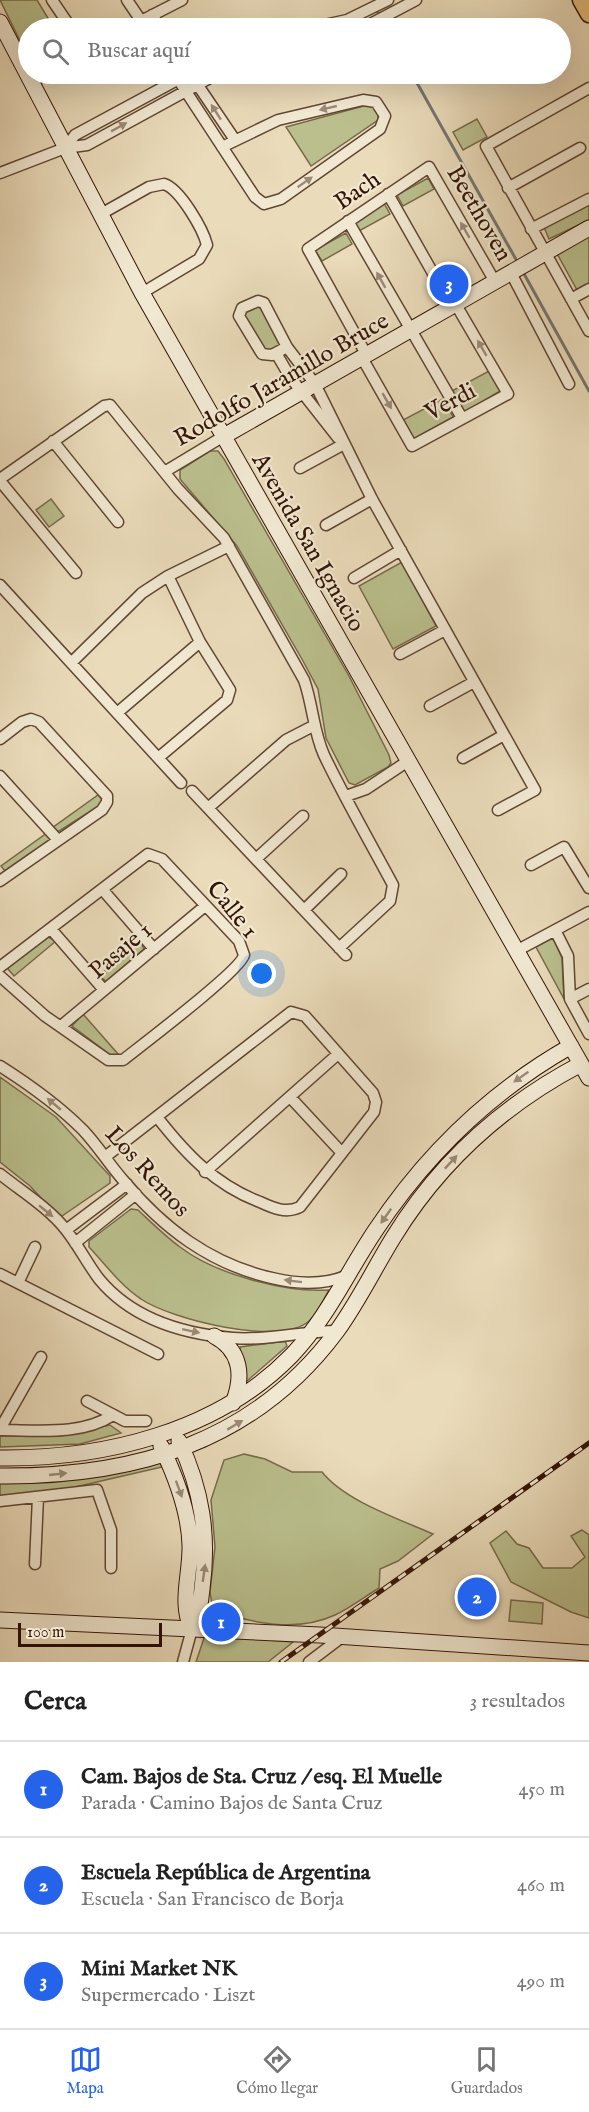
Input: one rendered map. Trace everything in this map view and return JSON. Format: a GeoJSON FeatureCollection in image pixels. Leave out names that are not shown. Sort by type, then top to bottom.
{"type":"FeatureCollection","features":[{"type":"Feature","properties":{"kind":"main road"},"geometry":{"type":"LineString","coordinates":[[581,0],[589,14]]}},
{"type":"Feature","properties":{"kind":"street"},"geometry":{"type":"LineString","coordinates":[[52,0],[64,18]]}},
{"type":"Feature","properties":{"kind":"street"},"geometry":{"type":"LineString","coordinates":[[127,0],[139,18]]}},
{"type":"Feature","properties":{"kind":"street"},"geometry":{"type":"LineString","coordinates":[[149,18],[182,0]]}},
{"type":"Feature","properties":{"kind":"street"},"geometry":{"type":"LineString","coordinates":[[351,18],[388,0]]}},
{"type":"Feature","properties":{"kind":"street"},"geometry":{"type":"LineString","coordinates":[[382,18],[416,0]]}},
{"type":"Feature","properties":{"kind":"street","name":"Avenida San Ignacio"},"geometry":{"type":"LineString","coordinates":[[0,22],[18,57]]}},
{"type":"Feature","properties":{"kind":"street","name":"Avenida San Ignacio"},"geometry":{"type":"LineString","coordinates":[[32,84],[142,292],[589,1078]]}},
{"type":"Feature","properties":{"kind":"street"},"geometry":{"type":"LineString","coordinates":[[65,148],[75,135],[167,84]]}},
{"type":"Feature","properties":{"kind":"street"},"geometry":{"type":"LineString","coordinates":[[184,84],[185,90],[222,147],[255,197],[264,204],[280,199],[380,129],[385,120],[382,108],[374,100],[363,100],[278,120],[222,147]]}},
{"type":"Feature","properties":{"kind":"street"},"geometry":{"type":"LineString","coordinates":[[0,173],[65,148],[87,145],[197,84],[235,140]]}},
{"type":"Feature","properties":{"kind":"street"},"geometry":{"type":"LineString","coordinates":[[589,88],[486,146],[589,331]]}},
{"type":"Feature","properties":{"kind":"street"},"geometry":{"type":"LineString","coordinates":[[148,95],[154,107]]}},
{"type":"Feature","properties":{"kind":"street"},"geometry":{"type":"LineString","coordinates":[[508,188],[580,148]]}},
{"type":"Feature","properties":{"kind":"street","name":"Bach"},"geometry":{"type":"LineString","coordinates":[[364,355],[308,249],[429,166]]}},
{"type":"Feature","properties":{"kind":"street","name":"Beethoven"},"geometry":{"type":"LineString","coordinates":[[429,166],[494,280]]}},
{"type":"Feature","properties":{"kind":"street"},"geometry":{"type":"LineString","coordinates":[[101,214],[149,187],[164,184],[176,191],[201,229],[207,245],[199,259],[142,292]]}},
{"type":"Feature","properties":{"kind":"street"},"geometry":{"type":"LineString","coordinates":[[388,194],[453,304]]}},
{"type":"Feature","properties":{"kind":"street"},"geometry":{"type":"LineString","coordinates":[[531,229],[589,199]]}},
{"type":"Feature","properties":{"kind":"street"},"geometry":{"type":"LineString","coordinates":[[348,221],[409,331],[462,418]]}},
{"type":"Feature","properties":{"kind":"street","name":"Rodolfo Jaramillo Bruce"},"geometry":{"type":"LineString","coordinates":[[304,910],[342,951],[390,901],[393,885],[324,755],[315,725],[312,701],[304,680],[229,546],[175,486],[166,471],[494,280],[589,228]]}},
{"type":"Feature","properties":{"kind":"street"},"geometry":{"type":"LineString","coordinates":[[510,271],[569,384]]}},
{"type":"Feature","properties":{"kind":"street"},"geometry":{"type":"LineString","coordinates":[[571,299],[589,289]]}},
{"type":"Feature","properties":{"kind":"street"},"geometry":{"type":"LineString","coordinates":[[287,347],[276,353],[262,354],[239,316],[242,308],[258,302],[264,303],[309,387],[326,426],[344,444],[372,499],[535,790],[498,810]]}},
{"type":"Feature","properties":{"kind":"street","name":"Verdi"},"geometry":{"type":"LineString","coordinates":[[364,355],[412,446],[508,394],[453,304]]}},
{"type":"Feature","properties":{"kind":"street"},"geometry":{"type":"LineString","coordinates":[[276,353],[309,387]]}},
{"type":"Feature","properties":{"kind":"street"},"geometry":{"type":"LineString","coordinates":[[76,573],[0,480],[104,406],[116,408],[166,471]]}},
{"type":"Feature","properties":{"kind":"street"},"geometry":{"type":"LineString","coordinates":[[53,441],[118,522]]}},
{"type":"Feature","properties":{"kind":"street"},"geometry":{"type":"LineString","coordinates":[[300,468],[344,444]]}},
{"type":"Feature","properties":{"kind":"street"},"geometry":{"type":"LineString","coordinates":[[326,525],[372,499]]}},
{"type":"Feature","properties":{"kind":"street"},"geometry":{"type":"LineString","coordinates":[[71,663],[142,593],[168,576],[229,546]]}},
{"type":"Feature","properties":{"kind":"street"},"geometry":{"type":"LineString","coordinates":[[354,578],[400,549]]}},
{"type":"Feature","properties":{"kind":"street"},"geometry":{"type":"LineString","coordinates":[[158,758],[226,700],[230,690],[200,642],[168,576]]}},
{"type":"Feature","properties":{"kind":"street"},"geometry":{"type":"LineString","coordinates":[[0,585],[181,783]]}},
{"type":"Feature","properties":{"kind":"street"},"geometry":{"type":"LineString","coordinates":[[400,654],[445,630]]}},
{"type":"Feature","properties":{"kind":"street"},"geometry":{"type":"LineString","coordinates":[[117,713],[200,642]]}},
{"type":"Feature","properties":{"kind":"street"},"geometry":{"type":"LineString","coordinates":[[429,706],[474,682]]}},
{"type":"Feature","properties":{"kind":"street"},"geometry":{"type":"LineString","coordinates":[[0,739],[22,722],[31,719],[39,722],[106,796],[107,802],[102,810],[2,877]]}},
{"type":"Feature","properties":{"kind":"street"},"geometry":{"type":"LineString","coordinates":[[208,808],[286,740],[315,725]]}},
{"type":"Feature","properties":{"kind":"street"},"geometry":{"type":"LineString","coordinates":[[464,758],[504,735]]}},
{"type":"Feature","properties":{"kind":"street"},"geometry":{"type":"LineString","coordinates":[[346,796],[366,789],[408,761]]}},
{"type":"Feature","properties":{"kind":"street"},"geometry":{"type":"LineString","coordinates":[[0,776],[58,840]]}},
{"type":"Feature","properties":{"kind":"street"},"geometry":{"type":"LineString","coordinates":[[192,791],[304,910],[341,874]]}},
{"type":"Feature","properties":{"kind":"street"},"geometry":{"type":"LineString","coordinates":[[256,859],[303,816]]}},
{"type":"Feature","properties":{"kind":"street"},"geometry":{"type":"LineString","coordinates":[[531,865],[564,847],[589,888]]}},
{"type":"Feature","properties":{"kind":"street","name":"Calle 1"},"geometry":{"type":"LineString","coordinates":[[0,967],[144,855],[153,854],[162,859],[243,947],[244,955],[242,962],[123,1060],[108,1060],[45,1016],[0,976]]}},
{"type":"Feature","properties":{"kind":"street"},"geometry":{"type":"LineString","coordinates":[[102,889],[153,949]]}},
{"type":"Feature","properties":{"kind":"street","name":"Pasaje 1"},"geometry":{"type":"LineString","coordinates":[[61,1026],[205,906]]}},
{"type":"Feature","properties":{"kind":"street"},"geometry":{"type":"LineString","coordinates":[[518,950],[589,912]]}},
{"type":"Feature","properties":{"kind":"street"},"geometry":{"type":"LineString","coordinates":[[51,929],[104,990]]}},
{"type":"Feature","properties":{"kind":"street"},"geometry":{"type":"LineString","coordinates":[[555,930],[568,956],[570,999],[589,1034]]}},
{"type":"Feature","properties":{"kind":"street"},"geometry":{"type":"LineString","coordinates":[[570,999],[589,989]]}},
{"type":"Feature","properties":{"kind":"street"},"geometry":{"type":"LineString","coordinates":[[105,1157],[291,1012],[305,1016],[373,1093],[376,1102],[374,1112],[300,1207],[292,1210],[281,1210],[252,1199],[205,1172],[157,1117]]}},
{"type":"Feature","properties":{"kind":"street"},"geometry":{"type":"LineString","coordinates":[[0,1458],[44,1457],[88,1451],[156,1436],[174,1431],[233,1403],[273,1373],[313,1331],[350,1275],[374,1233],[412,1180],[467,1120],[528,1072],[571,1046]]}},
{"type":"Feature","properties":{"kind":"street"},"geometry":{"type":"LineString","coordinates":[[205,1172],[339,1054]]}},
{"type":"Feature","properties":{"kind":"street"},"geometry":{"type":"LineString","coordinates":[[0,1476],[43,1475],[166,1455],[234,1426],[265,1404],[305,1369],[337,1331],[393,1237],[426,1191],[479,1134],[530,1094],[581,1064]]}},
{"type":"Feature","properties":{"kind":"street","name":"Los Remos"},"geometry":{"type":"LineString","coordinates":[[0,1066],[56,1105],[136,1194],[178,1236],[209,1255],[242,1270],[284,1281],[314,1283],[334,1281],[350,1275]]}},
{"type":"Feature","properties":{"kind":"street"},"geometry":{"type":"LineString","coordinates":[[290,1097],[342,1153]]}},
{"type":"Feature","properties":{"kind":"street"},"geometry":{"type":"LineString","coordinates":[[467,1120],[479,1134]]}},
{"type":"Feature","properties":{"kind":"street"},"geometry":{"type":"LineString","coordinates":[[0,1174],[66,1230],[100,1280],[126,1304],[167,1325],[214,1336],[269,1338],[313,1331],[337,1331]]}},
{"type":"Feature","properties":{"kind":"street"},"geometry":{"type":"LineString","coordinates":[[412,1180],[420,1183],[426,1191]]}},
{"type":"Feature","properties":{"kind":"street"},"geometry":{"type":"LineString","coordinates":[[66,1230],[127,1184]]}},
{"type":"Feature","properties":{"kind":"street"},"geometry":{"type":"LineString","coordinates":[[75,1243],[136,1194]]}},
{"type":"Feature","properties":{"kind":"street"},"geometry":{"type":"LineString","coordinates":[[18,1283],[35,1247]]}},
{"type":"Feature","properties":{"kind":"street"},"geometry":{"type":"LineString","coordinates":[[0,1274],[158,1354]]}},
{"type":"Feature","properties":{"kind":"street"},"geometry":{"type":"LineString","coordinates":[[214,1336],[231,1349],[238,1362],[239,1380],[233,1403]]}},
{"type":"Feature","properties":{"kind":"street"},"geometry":{"type":"LineString","coordinates":[[0,1429],[41,1357]]}},
{"type":"Feature","properties":{"kind":"street"},"geometry":{"type":"LineString","coordinates":[[87,1401],[125,1421],[146,1420]]}},
{"type":"Feature","properties":{"kind":"street"},"geometry":{"type":"LineString","coordinates":[[0,1429],[83,1427],[101,1423],[113,1414]]}},
{"type":"Feature","properties":{"kind":"street"},"geometry":{"type":"LineString","coordinates":[[174,1431],[200,1494],[206,1545],[198,1621],[192,1629],[183,1662]]}},
{"type":"Feature","properties":{"kind":"street"},"geometry":{"type":"LineString","coordinates":[[156,1436],[166,1455],[188,1520],[190,1548],[186,1617],[192,1629]]}},
{"type":"Feature","properties":{"kind":"street"},"geometry":{"type":"LineString","coordinates":[[88,1451],[90,1469]]}},
{"type":"Feature","properties":{"kind":"street"},"geometry":{"type":"LineString","coordinates":[[0,1501],[97,1490],[111,1530],[111,1568]]}},
{"type":"Feature","properties":{"kind":"street"},"geometry":{"type":"LineString","coordinates":[[35,1564],[38,1497]]}},
{"type":"Feature","properties":{"kind":"street"},"geometry":{"type":"LineString","coordinates":[[0,1620],[342,1637],[589,1653]]}},
{"type":"Feature","properties":{"kind":"street"},"geometry":{"type":"LineString","coordinates":[[309,1662],[342,1637]]}},
{"type":"Feature","properties":{"kind":"green space"},"geometry":{"type":"Polygon","coordinates":[[[0,0],[37,0],[48,18],[18,18],[18,37],[0,0]]]}},
{"type":"Feature","properties":{"kind":"green space"},"geometry":{"type":"Polygon","coordinates":[[[371,104],[378,110],[378,120],[311,166],[286,127],[371,104]]]}},
{"type":"Feature","properties":{"kind":"green space"},"geometry":{"type":"Polygon","coordinates":[[[477,119],[487,137],[463,150],[453,132],[477,119]]]}},
{"type":"Feature","properties":{"kind":"green space"},"geometry":{"type":"Polygon","coordinates":[[[428,178],[434,189],[403,206],[397,195],[428,178]]]}},
{"type":"Feature","properties":{"kind":"green space"},"geometry":{"type":"Polygon","coordinates":[[[384,203],[390,214],[359,231],[353,220],[384,203]]]}},
{"type":"Feature","properties":{"kind":"green space"},"geometry":{"type":"Polygon","coordinates":[[[589,205],[589,220],[549,239],[544,227],[589,205]]]}},
{"type":"Feature","properties":{"kind":"green space"},"geometry":{"type":"Polygon","coordinates":[[[589,232],[589,284],[577,290],[555,250],[589,232]]]}},
{"type":"Feature","properties":{"kind":"green space"},"geometry":{"type":"Polygon","coordinates":[[[346,233],[352,244],[322,261],[315,250],[346,233]]]}},
{"type":"Feature","properties":{"kind":"green space"},"geometry":{"type":"Polygon","coordinates":[[[258,301],[287,347],[268,355],[239,311],[258,301]]]}},
{"type":"Feature","properties":{"kind":"green space"},"geometry":{"type":"Polygon","coordinates":[[[489,371],[500,391],[462,414],[450,392],[489,371]]]}},
{"type":"Feature","properties":{"kind":"green space"},"geometry":{"type":"Polygon","coordinates":[[[443,399],[453,417],[413,439],[403,420],[443,399]]]}},
{"type":"Feature","properties":{"kind":"green space"},"geometry":{"type":"Polygon","coordinates":[[[210,451],[218,451],[224,459],[349,676],[389,755],[391,763],[388,767],[355,785],[349,783],[326,738],[318,689],[303,661],[237,546],[180,479],[180,470],[210,451]]]}},
{"type":"Feature","properties":{"kind":"green space"},"geometry":{"type":"Polygon","coordinates":[[[51,499],[64,516],[49,527],[36,510],[51,499]]]}},
{"type":"Feature","properties":{"kind":"green space"},"geometry":{"type":"Polygon","coordinates":[[[402,562],[436,626],[393,649],[359,586],[402,562]]]}},
{"type":"Feature","properties":{"kind":"green space"},"geometry":{"type":"Polygon","coordinates":[[[98,795],[103,800],[102,804],[56,833],[52,828],[98,795]]]}},
{"type":"Feature","properties":{"kind":"green space"},"geometry":{"type":"Polygon","coordinates":[[[47,833],[51,842],[5,871],[1,866],[47,833]]]}},
{"type":"Feature","properties":{"kind":"green space"},"geometry":{"type":"Polygon","coordinates":[[[48,937],[56,941],[14,976],[8,969],[9,966],[48,937]]]}},
{"type":"Feature","properties":{"kind":"green space"},"geometry":{"type":"Polygon","coordinates":[[[551,939],[554,940],[562,958],[564,999],[536,947],[551,939]]]}},
{"type":"Feature","properties":{"kind":"green space"},"geometry":{"type":"Polygon","coordinates":[[[140,941],[144,949],[106,981],[99,976],[140,941]]]}},
{"type":"Feature","properties":{"kind":"green space"},"geometry":{"type":"Polygon","coordinates":[[[83,1014],[118,1054],[112,1056],[72,1026],[83,1014]]]}},
{"type":"Feature","properties":{"kind":"green space"},"geometry":{"type":"Polygon","coordinates":[[[0,1077],[56,1117],[110,1176],[110,1183],[62,1216],[57,1215],[30,1186],[0,1162],[0,1077]]]}},
{"type":"Feature","properties":{"kind":"green space"},"geometry":{"type":"Polygon","coordinates":[[[131,1209],[138,1210],[180,1247],[212,1266],[272,1285],[329,1290],[309,1321],[295,1328],[275,1331],[251,1331],[199,1322],[155,1307],[127,1288],[89,1247],[89,1241],[131,1209]]]}},
{"type":"Feature","properties":{"kind":"green space"},"geometry":{"type":"Polygon","coordinates":[[[285,1341],[287,1346],[247,1381],[244,1378],[240,1347],[285,1341]]]}},
{"type":"Feature","properties":{"kind":"green space"},"geometry":{"type":"Polygon","coordinates":[[[110,1425],[121,1433],[80,1444],[0,1447],[0,1436],[60,1436],[110,1425]]]}},
{"type":"Feature","properties":{"kind":"green space"},"geometry":{"type":"Polygon","coordinates":[[[244,1454],[265,1459],[292,1472],[322,1472],[344,1492],[358,1500],[433,1534],[398,1561],[380,1569],[379,1588],[335,1615],[305,1624],[290,1625],[258,1622],[213,1610],[210,1592],[215,1547],[211,1500],[224,1460],[244,1454]]]}},
{"type":"Feature","properties":{"kind":"green space"},"geometry":{"type":"Polygon","coordinates":[[[159,1460],[162,1467],[62,1490],[0,1496],[0,1480],[159,1460]]]}},
{"type":"Feature","properties":{"kind":"green space"},"geometry":{"type":"Polygon","coordinates":[[[582,1530],[589,1535],[589,1618],[571,1612],[511,1582],[490,1543],[506,1531],[517,1544],[529,1548],[543,1568],[572,1568],[585,1557],[571,1536],[582,1530]]]}},
{"type":"Feature","properties":{"kind":"green space"},"geometry":{"type":"Polygon","coordinates":[[[511,1600],[543,1603],[542,1624],[509,1621],[511,1600]]]}},
{"type":"Feature","properties":{"kind":"green space"},"geometry":{"type":"Polygon","coordinates":[[[205,1635],[293,1642],[268,1662],[196,1662],[205,1635]]]}},
{"type":"Feature","properties":{"kind":"waterway"},"geometry":{"type":"LineString","coordinates":[[376,9],[381,18]]}},
{"type":"Feature","properties":{"kind":"waterway"},"geometry":{"type":"LineString","coordinates":[[418,84],[518,263]]}},
{"type":"Feature","properties":{"kind":"waterway"},"geometry":{"type":"LineString","coordinates":[[523,272],[589,391]]}},
{"type":"Feature","properties":{"kind":"railway"},"geometry":{"type":"LineString","coordinates":[[281,1662],[589,1443]]}},
{"type":"Feature","properties":{"kind":"place","name":"Mini Market NK"},"geometry":{"type":"Point","coordinates":[449,284]}},
{"type":"Feature","properties":{"kind":"place","name":"Escuela República de Argentina"},"geometry":{"type":"Point","coordinates":[477,1597]}},
{"type":"Feature","properties":{"kind":"place","name":"Cam. Bajos de Sta. Cruz / esq. El Muelle"},"geometry":{"type":"Point","coordinates":[221,1622]}}]}
